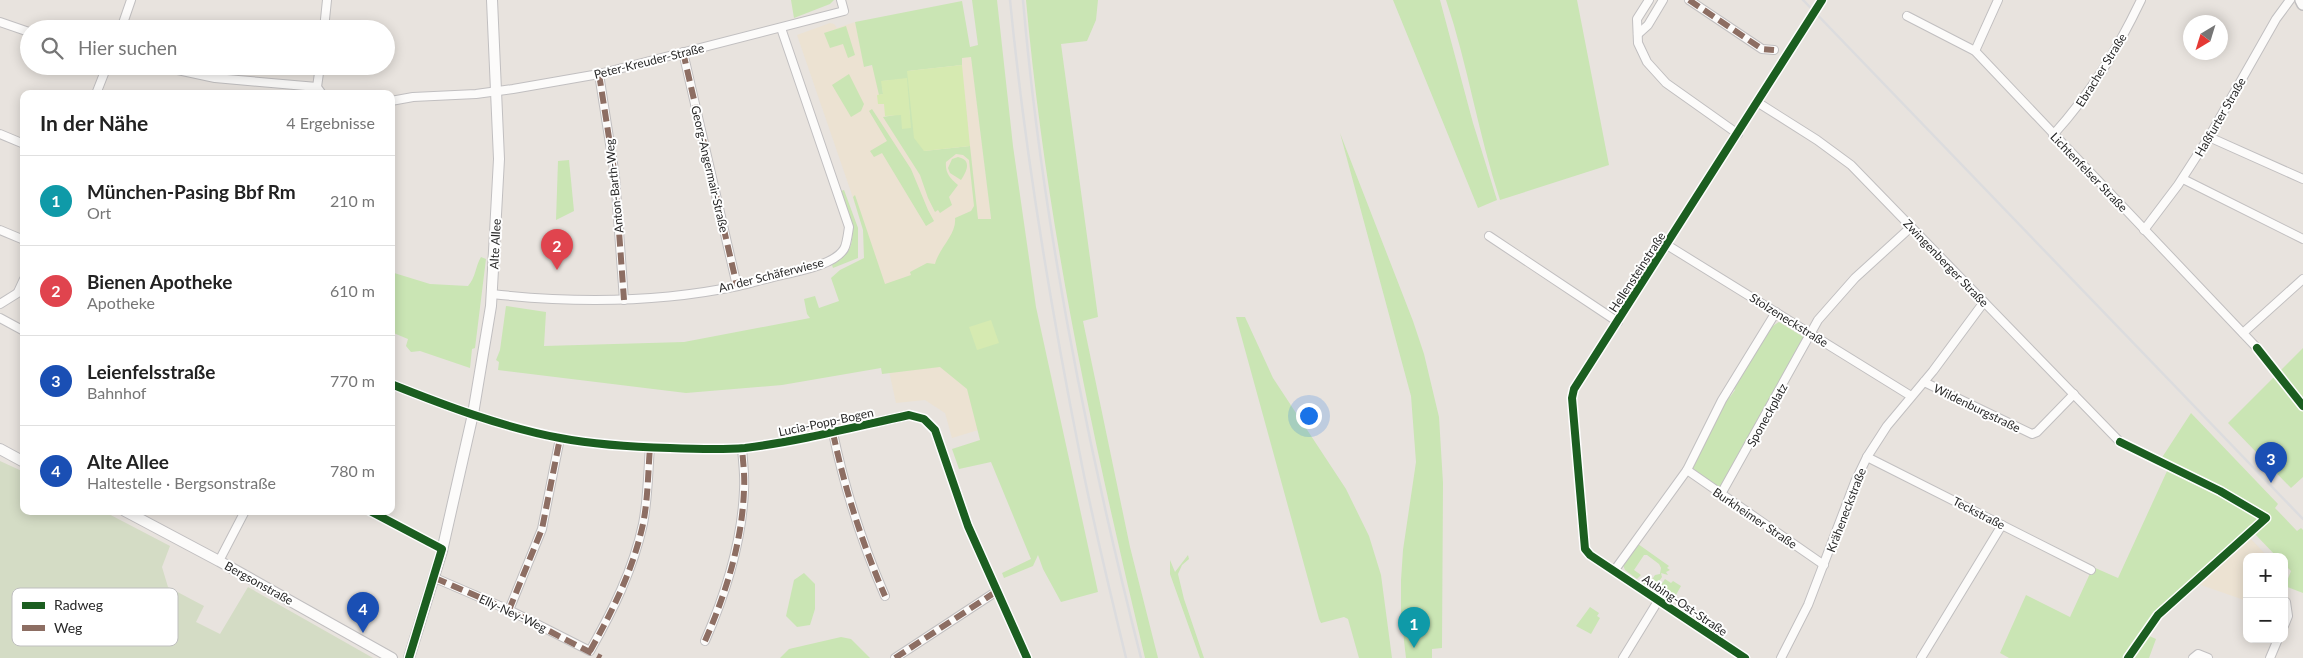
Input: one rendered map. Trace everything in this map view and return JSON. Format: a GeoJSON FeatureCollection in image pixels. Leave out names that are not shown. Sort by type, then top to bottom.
{"type":"FeatureCollection","features":[{"type":"Feature","properties":{"kind":"main road"},"geometry":{"type":"LineString","coordinates":[[2301,0],[2303,4]]}},
{"type":"Feature","properties":{"kind":"street"},"geometry":{"type":"LineString","coordinates":[[124,20],[131,0]]}},
{"type":"Feature","properties":{"kind":"street"},"geometry":{"type":"LineString","coordinates":[[325,20],[326,0]]}},
{"type":"Feature","properties":{"kind":"street","name":"Alte Allee"},"geometry":{"type":"LineString","coordinates":[[410,658],[442,549],[473,414],[492,294],[499,168],[498,91],[492,0]]}},
{"type":"Feature","properties":{"kind":"street","name":"Peter-Kreuder-Straße"},"geometry":{"type":"LineString","coordinates":[[395,100],[413,97],[498,91],[599,74],[844,11],[841,0]]}},
{"type":"Feature","properties":{"kind":"street"},"geometry":{"type":"LineString","coordinates":[[1648,0],[1636,19],[1641,52],[1655,72],[1681,94],[1738,134]]}},
{"type":"Feature","properties":{"kind":"street"},"geometry":{"type":"LineString","coordinates":[[1638,34],[1648,25],[1663,0]]}},
{"type":"Feature","properties":{"kind":"street"},"geometry":{"type":"LineString","coordinates":[[1689,0],[1762,49],[1774,50]]}},
{"type":"Feature","properties":{"kind":"street","name":"Hellensteinstraße"},"geometry":{"type":"LineString","coordinates":[[1614,571],[1590,555],[1585,549],[1572,398],[1574,390],[1822,0]]}},
{"type":"Feature","properties":{"kind":"street"},"geometry":{"type":"LineString","coordinates":[[1975,51],[1998,0]]}},
{"type":"Feature","properties":{"kind":"street","name":"Ebracher Straße"},"geometry":{"type":"LineString","coordinates":[[2053,135],[2093,87],[2124,35],[2141,0]]}},
{"type":"Feature","properties":{"kind":"street","name":"Haßfurter Straße"},"geometry":{"type":"LineString","coordinates":[[2144,230],[2183,179],[2209,138],[2276,19],[2290,0]]}},
{"type":"Feature","properties":{"kind":"street","name":"Lichtenfelser Straße"},"geometry":{"type":"LineString","coordinates":[[1907,16],[1975,51],[2257,348]]}},
{"type":"Feature","properties":{"kind":"street"},"geometry":{"type":"LineString","coordinates":[[0,22],[20,29]]}},
{"type":"Feature","properties":{"kind":"street","name":"An der Schäferwiese"},"geometry":{"type":"LineString","coordinates":[[492,294],[574,300],[624,300],[676,295],[738,286],[828,262],[844,249],[850,227],[781,28]]}},
{"type":"Feature","properties":{"kind":"street","name":"Georg-Angermair-Straße"},"geometry":{"type":"LineString","coordinates":[[683,52],[738,286]]}},
{"type":"Feature","properties":{"kind":"street","name":"Anton-Barth-Weg"},"geometry":{"type":"LineString","coordinates":[[599,74],[616,176],[624,300]]}},
{"type":"Feature","properties":{"kind":"street"},"geometry":{"type":"LineString","coordinates":[[98,90],[103,75]]}},
{"type":"Feature","properties":{"kind":"street"},"geometry":{"type":"LineString","coordinates":[[201,75],[312,90]]}},
{"type":"Feature","properties":{"kind":"street"},"geometry":{"type":"LineString","coordinates":[[320,75],[320,90]]}},
{"type":"Feature","properties":{"kind":"street","name":"Zwingenberger Straße"},"geometry":{"type":"LineString","coordinates":[[1757,102],[1817,140],[1851,165],[2120,442]]}},
{"type":"Feature","properties":{"kind":"street"},"geometry":{"type":"LineString","coordinates":[[0,134],[20,142]]}},
{"type":"Feature","properties":{"kind":"street"},"geometry":{"type":"LineString","coordinates":[[2209,138],[2303,179]]}},
{"type":"Feature","properties":{"kind":"street"},"geometry":{"type":"LineString","coordinates":[[2183,179],[2303,239]]}},
{"type":"Feature","properties":{"kind":"street","name":"Sponeckplatz"},"geometry":{"type":"LineString","coordinates":[[1721,494],[1818,320],[1855,278],[1911,227]]}},
{"type":"Feature","properties":{"kind":"street"},"geometry":{"type":"LineString","coordinates":[[0,230],[20,238]]}},
{"type":"Feature","properties":{"kind":"street"},"geometry":{"type":"LineString","coordinates":[[1489,236],[1618,322]]}},
{"type":"Feature","properties":{"kind":"street","name":"Stolzeneckstraße"},"geometry":{"type":"LineString","coordinates":[[1667,245],[1911,396]]}},
{"type":"Feature","properties":{"kind":"street"},"geometry":{"type":"LineString","coordinates":[[2243,333],[2303,278]]}},
{"type":"Feature","properties":{"kind":"street"},"geometry":{"type":"LineString","coordinates":[[0,304],[20,291]]}},
{"type":"Feature","properties":{"kind":"street","name":"Kräheneckstraße"},"geometry":{"type":"LineString","coordinates":[[1781,658],[1808,605],[1855,482],[1867,457],[1887,426],[1924,382],[1984,302]]}},
{"type":"Feature","properties":{"kind":"street"},"geometry":{"type":"LineString","coordinates":[[1614,571],[1686,470],[1722,400],[1776,312]]}},
{"type":"Feature","properties":{"kind":"street"},"geometry":{"type":"LineString","coordinates":[[0,318],[20,329]]}},
{"type":"Feature","properties":{"kind":"street","name":"Wildenburgstraße"},"geometry":{"type":"LineString","coordinates":[[1924,382],[2032,434],[2037,432],[2074,394]]}},
{"type":"Feature","properties":{"kind":"street","name":"Lucia-Popp-Bogen"},"geometry":{"type":"LineString","coordinates":[[395,385],[473,414],[560,438],[605,445],[742,448],[788,442],[908,416],[924,419],[935,430],[968,526],[1027,658]]}},
{"type":"Feature","properties":{"kind":"street"},"geometry":{"type":"LineString","coordinates":[[833,433],[844,485],[855,520],[866,554],[885,596]]}},
{"type":"Feature","properties":{"kind":"street"},"geometry":{"type":"LineString","coordinates":[[509,610],[542,529],[560,438]]}},
{"type":"Feature","properties":{"kind":"street","name":"Elly-Ney-Weg"},"geometry":{"type":"LineString","coordinates":[[434,578],[509,610],[590,651],[624,587],[638,545],[644,522],[650,447]]}},
{"type":"Feature","properties":{"kind":"street"},"geometry":{"type":"LineString","coordinates":[[705,641],[721,604],[742,524],[744,489],[742,448]]}},
{"type":"Feature","properties":{"kind":"street"},"geometry":{"type":"LineString","coordinates":[[0,449],[20,460]]}},
{"type":"Feature","properties":{"kind":"street","name":"Teckstraße"},"geometry":{"type":"LineString","coordinates":[[1867,457],[2090,570]]}},
{"type":"Feature","properties":{"kind":"street","name":"Burkheimer Straße"},"geometry":{"type":"LineString","coordinates":[[1686,470],[1824,565]]}},
{"type":"Feature","properties":{"kind":"street","name":"Bergsonstraße"},"geometry":{"type":"LineString","coordinates":[[133,515],[392,658]]}},
{"type":"Feature","properties":{"kind":"street"},"geometry":{"type":"LineString","coordinates":[[219,561],[243,515]]}},
{"type":"Feature","properties":{"kind":"street"},"geometry":{"type":"LineString","coordinates":[[378,515],[442,549]]}},
{"type":"Feature","properties":{"kind":"street"},"geometry":{"type":"LineString","coordinates":[[1921,658],[2002,525]]}},
{"type":"Feature","properties":{"kind":"street","name":"Aubing-Ost-Straße"},"geometry":{"type":"LineString","coordinates":[[1614,571],[1745,658]]}},
{"type":"Feature","properties":{"kind":"street"},"geometry":{"type":"LineString","coordinates":[[896,658],[997,591]]}},
{"type":"Feature","properties":{"kind":"street"},"geometry":{"type":"LineString","coordinates":[[1623,658],[1658,601]]}},
{"type":"Feature","properties":{"kind":"street"},"geometry":{"type":"LineString","coordinates":[[2270,658],[2276,643]]}},
{"type":"Feature","properties":{"kind":"street"},"geometry":{"type":"LineString","coordinates":[[2193,658],[2198,654],[2208,658]]}},
{"type":"Feature","properties":{"kind":"shaded area"},"geometry":{"type":"Polygon","coordinates":[[[855,22],[865,67],[970,47],[992,225],[970,256],[884,288],[797,35],[830,23],[834,24],[837,28],[855,22]]]}},
{"type":"Feature","properties":{"kind":"shaded area"},"geometry":{"type":"Polygon","coordinates":[[[943,362],[970,377],[985,428],[952,438],[945,413],[925,400],[896,403],[889,371],[943,362]]]}},
{"type":"Feature","properties":{"kind":"shaded area"},"geometry":{"type":"Polygon","coordinates":[[[2250,538],[2264,553],[2243,553],[2243,600],[2198,584],[2250,538]]]}},
{"type":"Feature","properties":{"kind":"green space"},"geometry":{"type":"Polygon","coordinates":[[[791,0],[834,0],[830,4],[794,18],[791,0]]]}},
{"type":"Feature","properties":{"kind":"green space"},"geometry":{"type":"Polygon","coordinates":[[[972,0],[997,0],[1013,146],[1036,307],[1098,592],[1061,602],[1043,569],[1038,555],[1033,566],[1004,578],[1002,573],[1031,559],[991,462],[959,469],[952,449],[980,440],[967,389],[940,367],[882,374],[881,368],[782,385],[686,393],[498,370],[499,362],[496,360],[500,350],[506,306],[546,312],[544,346],[684,342],[810,318],[807,314],[804,299],[815,296],[819,308],[839,301],[831,278],[840,270],[864,258],[863,230],[853,197],[855,195],[885,284],[911,275],[910,272],[927,263],[935,264],[951,235],[955,218],[971,211],[974,206],[969,160],[963,155],[956,154],[946,162],[946,169],[949,175],[958,185],[949,197],[952,205],[940,213],[938,210],[935,212],[920,175],[883,117],[901,114],[910,118],[906,79],[882,81],[883,94],[879,95],[872,65],[864,67],[855,22],[962,1],[970,47],[978,45],[972,0]],[[971,57],[962,58],[962,65],[908,71],[924,151],[970,146],[978,219],[991,219],[971,57]]]}},
{"type":"Feature","properties":{"kind":"green space"},"geometry":{"type":"Polygon","coordinates":[[[1026,0],[1098,0],[1096,20],[1087,41],[1061,44],[1098,317],[1083,321],[1130,547],[1158,658],[1145,658],[1090,413],[1059,249],[1046,166],[1026,0]]]}},
{"type":"Feature","properties":{"kind":"green space"},"geometry":{"type":"Polygon","coordinates":[[[1393,0],[1440,0],[1473,123],[1497,200],[1478,208],[1393,0]]]}},
{"type":"Feature","properties":{"kind":"green space"},"geometry":{"type":"Polygon","coordinates":[[[1446,0],[1577,0],[1609,165],[1500,200],[1485,150],[1461,49],[1446,0]]]}},
{"type":"Feature","properties":{"kind":"green space"},"geometry":{"type":"Polygon","coordinates":[[[846,26],[855,55],[848,58],[843,44],[830,48],[824,33],[846,26]]]}},
{"type":"Feature","properties":{"kind":"green space"},"geometry":{"type":"Polygon","coordinates":[[[962,65],[970,146],[924,151],[914,138],[907,71],[962,65]]]}},
{"type":"Feature","properties":{"kind":"green space"},"geometry":{"type":"Polygon","coordinates":[[[849,74],[864,104],[861,111],[851,117],[832,85],[849,74]]]}},
{"type":"Feature","properties":{"kind":"green space"},"geometry":{"type":"Polygon","coordinates":[[[907,78],[911,128],[902,129],[901,115],[885,116],[884,104],[878,104],[877,95],[883,94],[881,81],[907,78]]]}},
{"type":"Feature","properties":{"kind":"green space"},"geometry":{"type":"Polygon","coordinates":[[[872,109],[911,169],[934,221],[926,226],[882,153],[874,157],[870,151],[887,141],[869,111],[872,109]]]}},
{"type":"Feature","properties":{"kind":"green space"},"geometry":{"type":"Polygon","coordinates":[[[1340,133],[1413,321],[1424,354],[1439,417],[1443,483],[1442,648],[1432,649],[1432,658],[1406,658],[1401,614],[1401,580],[1403,550],[1416,462],[1411,396],[1340,133]]]}},
{"type":"Feature","properties":{"kind":"green space"},"geometry":{"type":"Polygon","coordinates":[[[958,157],[967,163],[961,180],[950,173],[948,168],[952,159],[958,157]]]}},
{"type":"Feature","properties":{"kind":"green space"},"geometry":{"type":"Polygon","coordinates":[[[569,160],[574,211],[556,220],[558,161],[569,160]]]}},
{"type":"Feature","properties":{"kind":"green space"},"geometry":{"type":"Polygon","coordinates":[[[844,190],[858,228],[858,258],[833,268],[832,265],[849,250],[852,241],[851,222],[841,191],[844,190]]]}},
{"type":"Feature","properties":{"kind":"green space"},"geometry":{"type":"Polygon","coordinates":[[[481,257],[486,259],[475,348],[472,349],[470,368],[420,351],[411,352],[406,346],[408,339],[395,334],[395,273],[430,284],[468,286],[473,279],[481,257]]]}},
{"type":"Feature","properties":{"kind":"green space"},"geometry":{"type":"Polygon","coordinates":[[[1236,317],[1245,317],[1273,378],[1346,489],[1369,536],[1381,575],[1392,658],[1359,658],[1348,619],[1344,617],[1321,623],[1319,619],[1236,317]]]}},
{"type":"Feature","properties":{"kind":"green space"},"geometry":{"type":"Polygon","coordinates":[[[991,320],[999,343],[977,350],[969,327],[991,320]]]}},
{"type":"Feature","properties":{"kind":"green space"},"geometry":{"type":"Polygon","coordinates":[[[1779,322],[1805,338],[1719,491],[1689,470],[1728,396],[1730,397],[1735,390],[1733,388],[1759,342],[1779,322]]]}},
{"type":"Feature","properties":{"kind":"green space"},"geometry":{"type":"Polygon","coordinates":[[[2303,348],[2303,477],[2291,488],[2228,423],[2303,348]]]}},
{"type":"Feature","properties":{"kind":"green space"},"geometry":{"type":"Polygon","coordinates":[[[2191,413],[2278,504],[2275,508],[2297,531],[2301,528],[2303,530],[2303,593],[2288,587],[2288,578],[2291,571],[2288,568],[2288,553],[2273,553],[2254,533],[2199,572],[2158,619],[2147,635],[2156,639],[2149,658],[2009,658],[2000,653],[2026,595],[2070,617],[2093,567],[2118,578],[2168,469],[2161,459],[2191,413]]]}},
{"type":"Feature","properties":{"kind":"green space"},"geometry":{"type":"Polygon","coordinates":[[[0,461],[20,470],[20,515],[111,515],[170,546],[162,567],[170,588],[12,588],[12,646],[178,646],[178,592],[204,606],[196,622],[220,634],[248,587],[373,658],[0,658],[0,461]]]}},
{"type":"Feature","properties":{"kind":"green space"},"geometry":{"type":"Polygon","coordinates":[[[1638,544],[1669,566],[1667,568],[1670,570],[1666,572],[1668,575],[1661,573],[1662,577],[1653,590],[1641,582],[1644,576],[1651,581],[1655,575],[1660,574],[1661,568],[1659,564],[1647,555],[1644,555],[1634,570],[1641,575],[1637,579],[1625,570],[1623,565],[1638,544]]]}},
{"type":"Feature","properties":{"kind":"green space"},"geometry":{"type":"Polygon","coordinates":[[[1188,555],[1189,559],[1182,565],[1178,574],[1184,599],[1204,658],[1200,658],[1170,574],[1170,560],[1175,572],[1188,555]]]}},
{"type":"Feature","properties":{"kind":"green space"},"geometry":{"type":"Polygon","coordinates":[[[804,573],[815,584],[815,609],[810,625],[797,627],[786,616],[794,580],[804,573]]]}},
{"type":"Feature","properties":{"kind":"green space"},"geometry":{"type":"Polygon","coordinates":[[[1665,579],[1681,586],[1672,602],[1657,591],[1665,579]]]}},
{"type":"Feature","properties":{"kind":"green space"},"geometry":{"type":"Polygon","coordinates":[[[1590,607],[1599,613],[1597,616],[1600,618],[1591,634],[1576,626],[1590,607]]]}},
{"type":"Feature","properties":{"kind":"green space"},"geometry":{"type":"Polygon","coordinates":[[[841,637],[851,639],[870,658],[780,658],[789,649],[841,637]]]}},
{"type":"Feature","properties":{"kind":"railway"},"geometry":{"type":"LineString","coordinates":[[1010,0],[1039,228],[1059,342],[1090,506],[1126,658]]}},
{"type":"Feature","properties":{"kind":"railway"},"geometry":{"type":"LineString","coordinates":[[1023,0],[1042,166],[1068,331],[1102,495],[1141,658]]}},
{"type":"Feature","properties":{"kind":"railway"},"geometry":{"type":"LineString","coordinates":[[1803,0],[2303,519]]}},
{"type":"Feature","properties":{"kind":"marked path"},"geometry":{"type":"LineString","coordinates":[[1689,0],[1762,49],[1774,50]]}},
{"type":"Feature","properties":{"kind":"marked path"},"geometry":{"type":"LineString","coordinates":[[683,52],[737,286]]}},
{"type":"Feature","properties":{"kind":"marked path"},"geometry":{"type":"LineString","coordinates":[[599,74],[615,176],[624,300]]}},
{"type":"Feature","properties":{"kind":"marked path"},"geometry":{"type":"LineString","coordinates":[[833,433],[855,516],[885,596]]}},
{"type":"Feature","properties":{"kind":"marked path"},"geometry":{"type":"LineString","coordinates":[[509,610],[542,529],[560,438]]}},
{"type":"Feature","properties":{"kind":"marked path"},"geometry":{"type":"LineString","coordinates":[[590,651],[607,620],[628,574],[639,541],[646,505],[650,447]]}},
{"type":"Feature","properties":{"kind":"marked path"},"geometry":{"type":"LineString","coordinates":[[705,641],[720,605],[732,567],[740,529],[744,485],[742,448]]}},
{"type":"Feature","properties":{"kind":"marked path"},"geometry":{"type":"LineString","coordinates":[[435,578],[509,610],[601,658]]}},
{"type":"Feature","properties":{"kind":"marked path"},"geometry":{"type":"LineString","coordinates":[[895,658],[997,591]]}},
{"type":"Feature","properties":{"kind":"cycle path"},"geometry":{"type":"LineString","coordinates":[[1745,658],[1590,555],[1585,549],[1572,398],[1574,389],[1822,0]]}},
{"type":"Feature","properties":{"kind":"cycle path"},"geometry":{"type":"LineString","coordinates":[[2257,348],[2303,406]]}},
{"type":"Feature","properties":{"kind":"cycle path"},"geometry":{"type":"LineString","coordinates":[[395,386],[453,408],[517,428],[574,440],[629,446],[708,449],[745,448],[807,438],[909,415],[924,419],[935,430],[968,526],[1027,658]]}},
{"type":"Feature","properties":{"kind":"cycle path"},"geometry":{"type":"LineString","coordinates":[[2120,442],[2220,491],[2266,518],[2158,615],[2128,658]]}},
{"type":"Feature","properties":{"kind":"cycle path"},"geometry":{"type":"LineString","coordinates":[[378,515],[442,549],[409,658]]}},
{"type":"Feature","properties":{"kind":"place","name":"Bienen Apotheke"},"geometry":{"type":"Point","coordinates":[557,270]}},
{"type":"Feature","properties":{"kind":"place","name":"Leienfelsstraße"},"geometry":{"type":"Point","coordinates":[2271,483]}},
{"type":"Feature","properties":{"kind":"place","name":"Alte Allee"},"geometry":{"type":"Point","coordinates":[363,633]}},
{"type":"Feature","properties":{"kind":"place","name":"München-Pasing Bbf Rm"},"geometry":{"type":"Point","coordinates":[1414,648]}}]}
